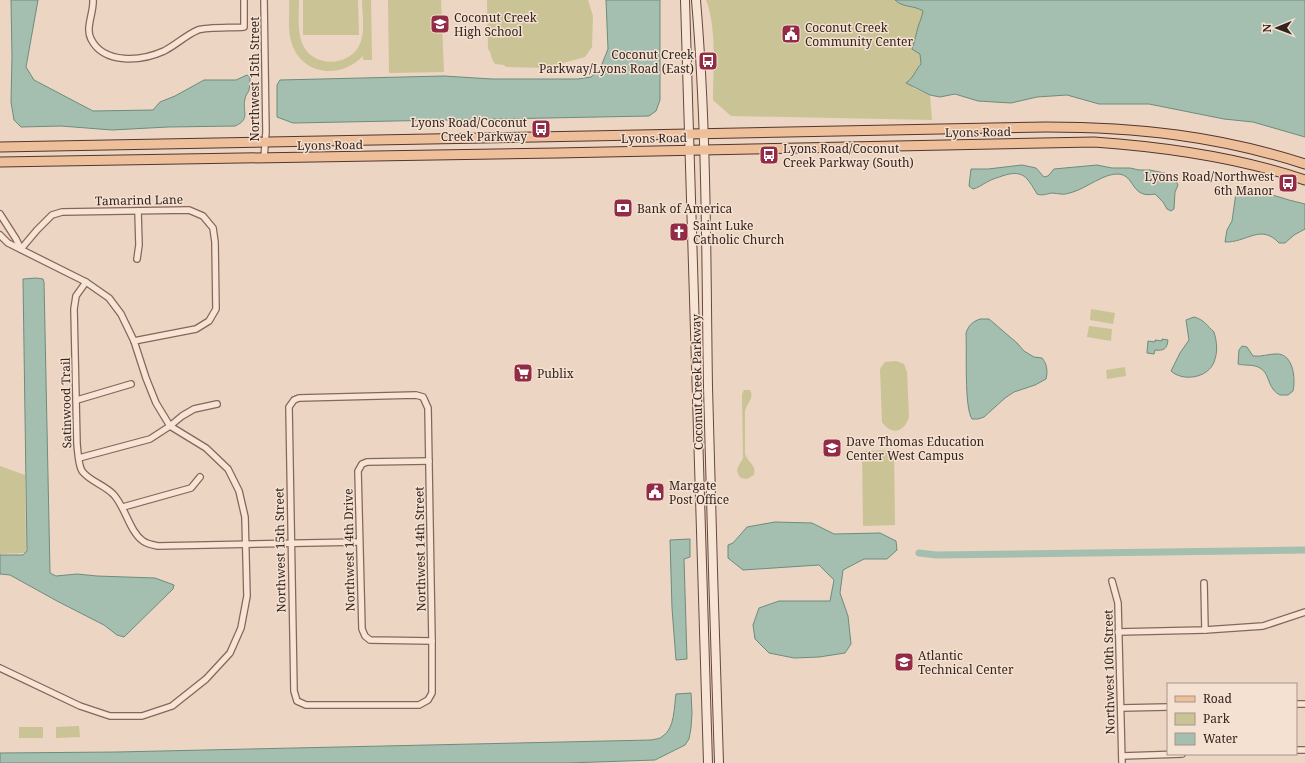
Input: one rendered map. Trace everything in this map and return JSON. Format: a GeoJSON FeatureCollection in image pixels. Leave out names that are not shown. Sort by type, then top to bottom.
{"type":"FeatureCollection","features":[{"type":"Feature","properties":{"kind":"main road","name":"Coconut Creek Parkway"},"geometry":{"type":"LineString","coordinates":[[685,0],[708,763]]}},
{"type":"Feature","properties":{"kind":"main road","name":"Coconut Creek Parkway"},"geometry":{"type":"LineString","coordinates":[[696,0],[704,149],[707,249],[708,394],[719,763]]}},
{"type":"Feature","properties":{"kind":"main road","name":"Lyons Road"},"geometry":{"type":"LineString","coordinates":[[0,147],[1046,126],[1145,130],[1201,138],[1249,148],[1305,164]]}},
{"type":"Feature","properties":{"kind":"main road","name":"Lyons Road"},"geometry":{"type":"LineString","coordinates":[[0,162],[1094,142],[1136,145],[1197,153],[1242,162],[1305,180]]}},
{"type":"Feature","properties":{"kind":"street"},"geometry":{"type":"LineString","coordinates":[[93,0],[89,21],[91,39],[100,50],[115,58],[128,59],[163,51],[199,30],[244,27],[244,0]]}},
{"type":"Feature","properties":{"kind":"street","name":"Northwest 15th Street"},"geometry":{"type":"LineString","coordinates":[[264,0],[266,132],[264,158]]}},
{"type":"Feature","properties":{"kind":"street","name":"Tamarind Lane"},"geometry":{"type":"LineString","coordinates":[[21,249],[52,215],[62,212],[189,210],[203,216],[213,228],[215,242],[216,309],[209,322],[196,329],[134,341]]}},
{"type":"Feature","properties":{"kind":"street"},"geometry":{"type":"LineString","coordinates":[[137,259],[139,245],[138,211]]}},
{"type":"Feature","properties":{"kind":"street"},"geometry":{"type":"LineString","coordinates":[[0,214],[21,249]]}},
{"type":"Feature","properties":{"kind":"street"},"geometry":{"type":"LineString","coordinates":[[0,234],[8,243],[43,262],[86,282],[109,298],[121,314],[134,341],[156,403],[170,426],[206,448],[228,469],[239,491],[245,517],[247,596],[241,628],[230,653],[206,679],[172,706],[142,716],[110,716],[80,706],[0,668]]}},
{"type":"Feature","properties":{"kind":"street","name":"Satinwood Trail"},"geometry":{"type":"LineString","coordinates":[[86,282],[76,296],[74,309],[77,444],[79,458],[82,471],[90,478],[104,485],[113,494],[123,507],[135,533],[144,542],[158,546],[359,542]]}},
{"type":"Feature","properties":{"kind":"street"},"geometry":{"type":"LineString","coordinates":[[76,400],[130,384]]}},
{"type":"Feature","properties":{"kind":"street","name":"Northwest 15th Street"},"geometry":{"type":"LineString","coordinates":[[423,397],[416,395],[393,395],[299,398],[294,400],[289,407],[291,543],[294,691],[297,701],[306,705],[419,705],[428,700]]}},
{"type":"Feature","properties":{"kind":"street","name":"Northwest 14th Street"},"geometry":{"type":"LineString","coordinates":[[423,397],[428,408],[432,641],[432,693],[428,700]]}},
{"type":"Feature","properties":{"kind":"street"},"geometry":{"type":"LineString","coordinates":[[79,458],[150,439],[194,409],[217,404]]}},
{"type":"Feature","properties":{"kind":"street","name":"Northwest 14th Drive"},"geometry":{"type":"LineString","coordinates":[[429,461],[367,462],[362,464],[358,471],[359,542],[362,629],[365,636],[370,640],[432,641]]}},
{"type":"Feature","properties":{"kind":"street"},"geometry":{"type":"LineString","coordinates":[[123,507],[191,488],[200,477]]}},
{"type":"Feature","properties":{"kind":"street","name":"Northwest 10th Street"},"geometry":{"type":"LineString","coordinates":[[1112,581],[1118,603],[1122,763]]}},
{"type":"Feature","properties":{"kind":"street"},"geometry":{"type":"LineString","coordinates":[[1204,583],[1205,630]]}},
{"type":"Feature","properties":{"kind":"street"},"geometry":{"type":"LineString","coordinates":[[1118,632],[1205,630],[1263,626],[1305,612]]}},
{"type":"Feature","properties":{"kind":"street"},"geometry":{"type":"LineString","coordinates":[[1121,708],[1167,707]]}},
{"type":"Feature","properties":{"kind":"street"},"geometry":{"type":"LineString","coordinates":[[1122,756],[1167,754]]}},
{"type":"Feature","properties":{"kind":"green space"},"geometry":{"type":"Polygon","coordinates":[[[289,0],[299,0],[299,33],[302,43],[307,51],[313,57],[329,62],[346,58],[359,46],[363,29],[362,0],[371,0],[372,60],[363,60],[363,56],[354,63],[334,71],[323,71],[313,68],[305,63],[297,55],[290,39],[289,0]]]}},
{"type":"Feature","properties":{"kind":"green space"},"geometry":{"type":"Polygon","coordinates":[[[303,0],[358,0],[359,35],[303,35],[303,0]]]}},
{"type":"Feature","properties":{"kind":"green space"},"geometry":{"type":"Polygon","coordinates":[[[388,0],[441,0],[444,72],[389,73],[388,0]]]}},
{"type":"Feature","properties":{"kind":"green space"},"geometry":{"type":"Polygon","coordinates":[[[487,0],[588,0],[593,16],[592,47],[585,57],[545,68],[506,67],[504,65],[495,64],[488,49],[487,0]]]}},
{"type":"Feature","properties":{"kind":"green space"},"geometry":{"type":"Polygon","coordinates":[[[706,0],[895,0],[898,3],[923,11],[912,49],[920,54],[921,64],[914,75],[913,88],[930,95],[932,120],[731,116],[713,100],[713,36],[712,23],[706,0]]]}},
{"type":"Feature","properties":{"kind":"green space"},"geometry":{"type":"Polygon","coordinates":[[[1091,309],[1115,313],[1113,324],[1090,320],[1091,309]]]}},
{"type":"Feature","properties":{"kind":"green space"},"geometry":{"type":"Polygon","coordinates":[[[1089,326],[1112,329],[1111,341],[1087,337],[1089,326]]]}},
{"type":"Feature","properties":{"kind":"green space"},"geometry":{"type":"Polygon","coordinates":[[[896,361],[904,364],[907,372],[909,417],[901,429],[893,431],[882,422],[880,370],[885,362],[896,361]]]}},
{"type":"Feature","properties":{"kind":"green space"},"geometry":{"type":"Polygon","coordinates":[[[1125,367],[1126,376],[1107,379],[1106,370],[1125,367]]]}},
{"type":"Feature","properties":{"kind":"green space"},"geometry":{"type":"Polygon","coordinates":[[[744,390],[750,390],[751,393],[751,398],[745,412],[745,454],[755,472],[754,475],[747,479],[741,478],[737,470],[743,458],[742,394],[744,390]]]}},
{"type":"Feature","properties":{"kind":"green space"},"geometry":{"type":"Polygon","coordinates":[[[894,450],[895,525],[863,526],[862,451],[894,450]]]}},
{"type":"Feature","properties":{"kind":"green space"},"geometry":{"type":"Polygon","coordinates":[[[0,466],[25,475],[26,553],[0,554],[0,466]]]}},
{"type":"Feature","properties":{"kind":"green space"},"geometry":{"type":"Polygon","coordinates":[[[79,726],[80,737],[56,738],[56,727],[79,726]]]}},
{"type":"Feature","properties":{"kind":"green space"},"geometry":{"type":"Polygon","coordinates":[[[19,727],[43,727],[43,738],[19,738],[19,727]]]}},
{"type":"Feature","properties":{"kind":"water"},"geometry":{"type":"Polygon","coordinates":[[[11,0],[38,0],[26,67],[34,80],[93,111],[153,110],[160,102],[175,96],[204,80],[236,80],[247,75],[250,77],[250,84],[245,98],[245,115],[243,121],[235,126],[112,130],[61,126],[21,127],[14,120],[11,102],[11,0]]]}},
{"type":"Feature","properties":{"kind":"water"},"geometry":{"type":"Polygon","coordinates":[[[606,0],[660,0],[660,100],[656,111],[649,116],[293,123],[277,117],[277,85],[280,80],[444,76],[492,79],[578,79],[591,77],[600,69],[608,49],[606,0]]]}},
{"type":"Feature","properties":{"kind":"water"},"geometry":{"type":"Polygon","coordinates":[[[895,0],[1305,0],[1305,137],[1253,122],[1224,119],[1149,104],[1099,104],[1067,95],[1037,97],[1011,103],[978,101],[955,94],[940,97],[930,95],[906,83],[921,64],[920,54],[912,49],[923,11],[898,3],[895,0]]]}},
{"type":"Feature","properties":{"kind":"water"},"geometry":{"type":"Polygon","coordinates":[[[1022,165],[1036,168],[1044,177],[1048,176],[1054,169],[1097,165],[1112,168],[1150,170],[1169,174],[1175,179],[1178,185],[1175,192],[1174,209],[1171,211],[1167,209],[1163,202],[1155,194],[1147,195],[1141,193],[1128,178],[1124,175],[1118,174],[1101,178],[1078,190],[1064,194],[1037,194],[1024,176],[1015,173],[993,179],[973,189],[969,186],[971,169],[988,169],[1022,165]]]}},
{"type":"Feature","properties":{"kind":"water"},"geometry":{"type":"Polygon","coordinates":[[[1243,186],[1305,204],[1305,229],[1294,235],[1285,243],[1279,243],[1272,237],[1260,234],[1233,242],[1225,242],[1227,230],[1232,221],[1236,193],[1243,186]]]}},
{"type":"Feature","properties":{"kind":"water"},"geometry":{"type":"Polygon","coordinates":[[[23,279],[43,279],[44,282],[50,573],[56,576],[77,574],[155,578],[174,585],[173,589],[124,637],[117,635],[104,625],[10,575],[0,574],[0,555],[23,555],[27,551],[23,279]]]}},
{"type":"Feature","properties":{"kind":"water"},"geometry":{"type":"Polygon","coordinates":[[[1194,317],[1203,321],[1214,332],[1217,351],[1214,362],[1206,372],[1195,377],[1188,377],[1171,371],[1180,353],[1189,340],[1186,320],[1194,317]]]}},
{"type":"Feature","properties":{"kind":"water"},"geometry":{"type":"Polygon","coordinates":[[[980,319],[989,319],[1024,351],[1034,357],[1042,358],[1047,368],[1047,373],[1046,379],[1035,385],[1014,392],[984,417],[972,419],[969,413],[967,391],[966,333],[971,324],[980,319]]]}},
{"type":"Feature","properties":{"kind":"water"},"geometry":{"type":"Polygon","coordinates":[[[1162,339],[1168,340],[1167,346],[1164,349],[1155,350],[1154,354],[1147,353],[1148,341],[1162,341],[1162,339]]]}},
{"type":"Feature","properties":{"kind":"water"},"geometry":{"type":"Polygon","coordinates":[[[1242,346],[1247,347],[1253,356],[1281,354],[1286,357],[1292,367],[1294,379],[1293,391],[1288,395],[1280,395],[1273,389],[1263,370],[1255,366],[1238,364],[1239,350],[1242,346]]]}},
{"type":"Feature","properties":{"kind":"water"},"geometry":{"type":"Polygon","coordinates":[[[775,522],[812,523],[834,534],[880,533],[896,541],[897,550],[887,559],[864,559],[843,570],[840,593],[848,616],[851,644],[845,653],[819,657],[794,658],[769,653],[755,639],[753,625],[759,608],[779,601],[830,601],[834,580],[819,565],[743,570],[728,558],[728,545],[733,543],[747,527],[775,522]]]}},
{"type":"Feature","properties":{"kind":"water"},"geometry":{"type":"Polygon","coordinates":[[[690,539],[690,557],[684,559],[687,659],[676,660],[672,608],[670,540],[690,539]]]}},
{"type":"Feature","properties":{"kind":"water"},"geometry":{"type":"Polygon","coordinates":[[[691,693],[692,713],[689,739],[685,745],[655,760],[567,763],[0,763],[0,753],[117,752],[651,740],[662,737],[670,728],[676,694],[691,693]]]}},
{"type":"Feature","properties":{"kind":"waterway"},"geometry":{"type":"LineString","coordinates":[[919,553],[936,555],[1305,550]]}},
{"type":"Feature","properties":{"kind":"place","name":"Coconut Creek High School"},"geometry":{"type":"Point","coordinates":[440,24]}},
{"type":"Feature","properties":{"kind":"place","name":"Coconut Creek Community Center"},"geometry":{"type":"Point","coordinates":[791,34]}},
{"type":"Feature","properties":{"kind":"place","name":"Coconut Creek Parkway/Lyons Road (East)"},"geometry":{"type":"Point","coordinates":[708,61]}},
{"type":"Feature","properties":{"kind":"place","name":"Lyons Road/Coconut Creek Parkway"},"geometry":{"type":"Point","coordinates":[541,129]}},
{"type":"Feature","properties":{"kind":"place","name":"Lyons Road/Coconut Creek Parkway (South)"},"geometry":{"type":"Point","coordinates":[769,155]}},
{"type":"Feature","properties":{"kind":"place","name":"Lyons Road/Northwest 6th Manor"},"geometry":{"type":"Point","coordinates":[1288,183]}},
{"type":"Feature","properties":{"kind":"place","name":"Bank of America"},"geometry":{"type":"Point","coordinates":[623,208]}},
{"type":"Feature","properties":{"kind":"place","name":"Saint Luke Catholic Church"},"geometry":{"type":"Point","coordinates":[679,232]}},
{"type":"Feature","properties":{"kind":"place","name":"Publix"},"geometry":{"type":"Point","coordinates":[523,373]}},
{"type":"Feature","properties":{"kind":"place","name":"Dave Thomas Education Center West Campus"},"geometry":{"type":"Point","coordinates":[832,448]}},
{"type":"Feature","properties":{"kind":"place","name":"Margate Post Office"},"geometry":{"type":"Point","coordinates":[655,492]}},
{"type":"Feature","properties":{"kind":"place","name":"Atlantic Technical Center"},"geometry":{"type":"Point","coordinates":[904,662]}}]}
